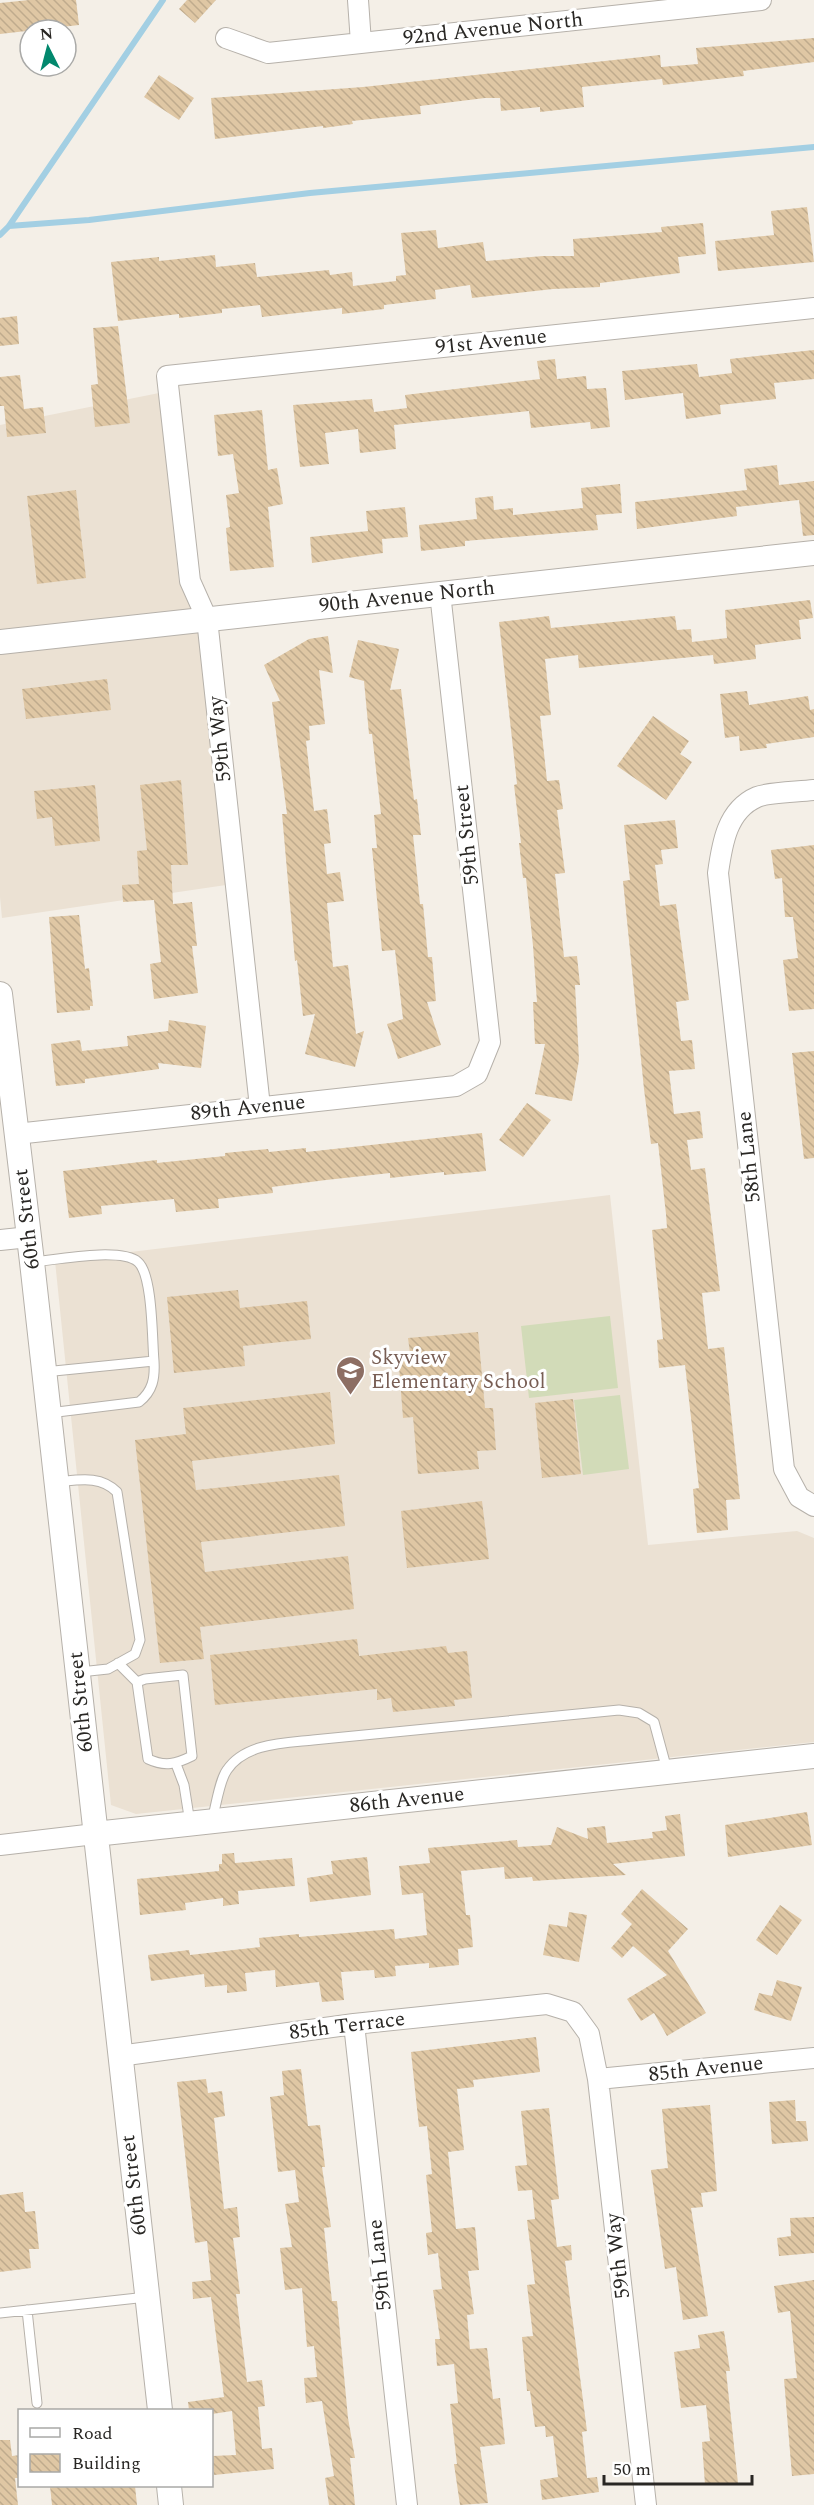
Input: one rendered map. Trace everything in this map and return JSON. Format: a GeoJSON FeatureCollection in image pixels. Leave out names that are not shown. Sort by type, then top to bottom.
{"type":"FeatureCollection","features":[{"type":"Feature","properties":{"kind":"street"},"geometry":{"type":"LineString","coordinates":[[358,0],[361,44]]}},
{"type":"Feature","properties":{"kind":"street","name":"92nd Avenue North"},"geometry":{"type":"LineString","coordinates":[[226,38],[267,53],[761,0]]}},
{"type":"Feature","properties":{"kind":"street","name":"91st Avenue"},"geometry":{"type":"LineString","coordinates":[[167,376],[814,308]]}},
{"type":"Feature","properties":{"kind":"street","name":"59th Way"},"geometry":{"type":"LineString","coordinates":[[167,376],[190,581],[207,619],[260,1107]]}},
{"type":"Feature","properties":{"kind":"street","name":"90th Avenue North"},"geometry":{"type":"LineString","coordinates":[[0,642],[814,553]]}},
{"type":"Feature","properties":{"kind":"street","name":"59th Street"},"geometry":{"type":"LineString","coordinates":[[440,593],[490,1042],[477,1074]]}},
{"type":"Feature","properties":{"kind":"street","name":"58th Lane"},"geometry":{"type":"LineString","coordinates":[[807,1502],[784,1469],[718,873],[722,844],[733,816],[758,796],[814,790]]}},
{"type":"Feature","properties":{"kind":"street","name":"60th Street"},"geometry":{"type":"LineString","coordinates":[[0,994],[160,2409]]}},
{"type":"Feature","properties":{"kind":"street","name":"89th Avenue"},"geometry":{"type":"LineString","coordinates":[[16,1134],[456,1086],[477,1074]]}},
{"type":"Feature","properties":{"kind":"street"},"geometry":{"type":"LineString","coordinates":[[0,1240],[29,1237]]}},
{"type":"Feature","properties":{"kind":"street","name":"86th Avenue"},"geometry":{"type":"LineString","coordinates":[[0,1845],[814,1756]]}},
{"type":"Feature","properties":{"kind":"street","name":"85th Terrace"},"geometry":{"type":"LineString","coordinates":[[119,2056],[354,2024],[547,2004],[573,2012]]}},
{"type":"Feature","properties":{"kind":"street","name":"59th Way"},"geometry":{"type":"LineString","coordinates":[[573,2012],[590,2034],[598,2079],[646,2505]]}},
{"type":"Feature","properties":{"kind":"street","name":"59th Lane"},"geometry":{"type":"LineString","coordinates":[[354,2024],[407,2505]]}},
{"type":"Feature","properties":{"kind":"street","name":"85th Avenue"},"geometry":{"type":"LineString","coordinates":[[598,2079],[814,2058]]}},
{"type":"Feature","properties":{"kind":"street"},"geometry":{"type":"LineString","coordinates":[[169,2487],[171,2505]]}},
{"type":"Feature","properties":{"kind":"lane"},"geometry":{"type":"LineString","coordinates":[[32,1262],[108,1255],[125,1257],[138,1262],[146,1276],[154,1361],[152,1388],[139,1402],[49,1413]]}},
{"type":"Feature","properties":{"kind":"lane"},"geometry":{"type":"LineString","coordinates":[[44,1372],[154,1361]]}},
{"type":"Feature","properties":{"kind":"lane"},"geometry":{"type":"LineString","coordinates":[[56,1482],[94,1479],[109,1484],[117,1492],[140,1640],[135,1654],[108,1669],[77,1672]]}},
{"type":"Feature","properties":{"kind":"lane"},"geometry":{"type":"LineString","coordinates":[[118,1663],[137,1682],[148,1759],[160,1764],[176,1764],[192,1756],[183,1675],[137,1682]]}},
{"type":"Feature","properties":{"kind":"lane"},"geometry":{"type":"LineString","coordinates":[[201,1822],[226,1771],[240,1758],[264,1746],[313,1740],[619,1710],[639,1713],[654,1722],[667,1772]]}},
{"type":"Feature","properties":{"kind":"lane"},"geometry":{"type":"LineString","coordinates":[[176,1764],[201,1822]]}},
{"type":"Feature","properties":{"kind":"lane"},"geometry":{"type":"LineString","coordinates":[[0,2313],[147,2298]]}},
{"type":"Feature","properties":{"kind":"lane"},"geometry":{"type":"LineString","coordinates":[[27,2310],[37,2403]]}},
{"type":"Feature","properties":{"kind":"shaded area"},"geometry":{"type":"Polygon","coordinates":[[[159,393],[179,582],[191,609],[0,630],[0,425],[159,393]]]}},
{"type":"Feature","properties":{"kind":"shaded area"},"geometry":{"type":"Polygon","coordinates":[[[198,631],[226,885],[2,918],[0,897],[0,653],[198,631]]]}},
{"type":"Feature","properties":{"kind":"shaded area","name":"Skyview Elementary School"},"geometry":{"type":"Polygon","coordinates":[[[610,1195],[648,1545],[797,1531],[814,1538],[814,1742],[136,1814],[111,1805],[55,1261],[610,1195]]]}},
{"type":"Feature","properties":{"kind":"green space"},"geometry":{"type":"Polygon","coordinates":[[[610,1316],[618,1388],[529,1398],[521,1326],[610,1316]]]}},
{"type":"Feature","properties":{"kind":"green space"},"geometry":{"type":"Polygon","coordinates":[[[620,1395],[629,1469],[583,1475],[574,1400],[620,1395]]]}},
{"type":"Feature","properties":{"kind":"building"},"geometry":{"type":"Polygon","coordinates":[[[29,0],[76,0],[79,25],[78,18],[18,18],[18,32],[0,34],[0,3],[29,0]]]}},
{"type":"Feature","properties":{"kind":"building"},"geometry":{"type":"Polygon","coordinates":[[[187,0],[216,0],[195,23],[179,9],[187,0]]]}},
{"type":"Feature","properties":{"kind":"building"},"geometry":{"type":"Polygon","coordinates":[[[814,38],[814,62],[743,71],[744,76],[663,85],[662,79],[582,87],[584,107],[540,112],[540,107],[501,111],[500,98],[485,98],[420,106],[421,114],[352,121],[353,124],[323,128],[323,126],[215,139],[211,98],[363,87],[660,55],[661,67],[698,64],[696,48],[814,38]]]}},
{"type":"Feature","properties":{"kind":"building"},"geometry":{"type":"Polygon","coordinates":[[[159,75],[194,98],[179,120],[144,97],[159,75]]]}},
{"type":"Feature","properties":{"kind":"building"},"geometry":{"type":"Polygon","coordinates":[[[807,207],[814,262],[718,271],[715,241],[774,235],[771,211],[807,207]]]}},
{"type":"Feature","properties":{"kind":"building"},"geometry":{"type":"Polygon","coordinates":[[[703,223],[706,254],[678,257],[680,273],[600,283],[600,287],[553,289],[472,298],[470,285],[435,290],[436,299],[384,305],[384,309],[342,314],[342,308],[262,317],[260,305],[222,309],[222,313],[179,318],[179,314],[118,321],[111,262],[159,257],[159,261],[215,255],[216,267],[255,263],[257,277],[329,270],[330,275],[352,272],[353,286],[396,281],[396,276],[406,275],[401,233],[436,230],[438,248],[483,242],[486,261],[574,256],[573,239],[662,232],[661,227],[703,223]]]}},
{"type":"Feature","properties":{"kind":"building"},"geometry":{"type":"Polygon","coordinates":[[[17,316],[19,344],[0,346],[0,318],[17,316]]]}},
{"type":"Feature","properties":{"kind":"building"},"geometry":{"type":"Polygon","coordinates":[[[118,326],[130,423],[95,427],[91,385],[98,384],[93,328],[118,326]]]}},
{"type":"Feature","properties":{"kind":"building"},"geometry":{"type":"Polygon","coordinates":[[[814,350],[814,379],[774,383],[776,399],[720,405],[721,414],[686,419],[683,393],[625,400],[622,371],[697,364],[699,377],[732,373],[730,359],[814,350]]]}},
{"type":"Feature","properties":{"kind":"building"},"geometry":{"type":"Polygon","coordinates":[[[555,359],[557,379],[586,376],[587,389],[606,388],[610,427],[591,429],[590,422],[531,428],[529,411],[394,425],[396,449],[360,453],[358,429],[325,433],[329,464],[300,467],[293,405],[372,399],[374,412],[407,408],[405,395],[540,379],[537,361],[555,359]]]}},
{"type":"Feature","properties":{"kind":"building"},"geometry":{"type":"Polygon","coordinates":[[[20,375],[24,409],[43,407],[46,433],[7,437],[4,406],[0,406],[0,377],[20,375]]]}},
{"type":"Feature","properties":{"kind":"building"},"geometry":{"type":"Polygon","coordinates":[[[262,410],[268,470],[277,468],[283,504],[268,507],[274,567],[230,571],[226,528],[230,527],[226,495],[239,493],[233,454],[218,456],[214,415],[262,410]]]}},
{"type":"Feature","properties":{"kind":"building"},"geometry":{"type":"Polygon","coordinates":[[[777,465],[779,485],[814,481],[814,535],[803,536],[799,500],[736,507],[737,516],[637,529],[635,502],[747,490],[744,469],[777,465]]]}},
{"type":"Feature","properties":{"kind":"building"},"geometry":{"type":"Polygon","coordinates":[[[620,484],[622,513],[596,515],[598,530],[465,541],[465,546],[421,551],[419,525],[477,519],[475,498],[493,496],[494,510],[513,508],[513,515],[583,508],[581,488],[620,484]]]}},
{"type":"Feature","properties":{"kind":"building"},"geometry":{"type":"Polygon","coordinates":[[[76,490],[86,578],[37,584],[27,496],[76,490]]]}},
{"type":"Feature","properties":{"kind":"building"},"geometry":{"type":"Polygon","coordinates":[[[405,507],[408,537],[382,539],[383,553],[312,563],[310,537],[368,531],[366,511],[405,507]]]}},
{"type":"Feature","properties":{"kind":"building"},"geometry":{"type":"Polygon","coordinates":[[[810,600],[813,618],[799,620],[801,639],[755,645],[756,659],[714,664],[713,655],[579,668],[578,655],[545,659],[551,715],[540,716],[547,781],[559,780],[563,809],[557,810],[565,873],[555,874],[564,957],[577,956],[580,985],[575,985],[579,1060],[572,1101],[535,1094],[545,1044],[535,1044],[533,1002],[537,1002],[533,946],[526,878],[523,878],[519,843],[521,843],[514,785],[517,784],[499,622],[549,616],[551,628],[675,616],[677,630],[691,629],[692,642],[727,638],[725,610],[810,600]]]}},
{"type":"Feature","properties":{"kind":"building"},"geometry":{"type":"Polygon","coordinates":[[[328,636],[333,673],[319,670],[325,724],[309,726],[310,740],[306,741],[314,811],[327,809],[331,843],[324,844],[327,874],[340,872],[344,901],[327,903],[333,967],[348,965],[356,1034],[364,1031],[355,1067],[305,1054],[315,1014],[303,1016],[297,960],[295,961],[282,814],[287,814],[272,702],[280,701],[264,665],[309,639],[328,636]]]}},
{"type":"Feature","properties":{"kind":"building"},"geometry":{"type":"Polygon","coordinates":[[[358,640],[399,649],[390,690],[401,689],[414,800],[417,799],[421,835],[413,835],[420,904],[423,904],[428,957],[432,957],[436,1001],[427,1002],[441,1045],[398,1059],[387,1024],[403,1019],[395,950],[382,951],[372,848],[377,848],[374,815],[381,814],[372,734],[369,734],[364,681],[349,677],[358,640]]]}},
{"type":"Feature","properties":{"kind":"building"},"geometry":{"type":"Polygon","coordinates":[[[107,679],[111,710],[26,719],[22,689],[107,679]]]}},
{"type":"Feature","properties":{"kind":"building"},"geometry":{"type":"Polygon","coordinates":[[[747,691],[749,705],[808,696],[810,710],[814,709],[814,737],[766,744],[767,748],[740,751],[739,736],[725,738],[720,694],[747,691]]]}},
{"type":"Feature","properties":{"kind":"building"},"geometry":{"type":"Polygon","coordinates":[[[653,716],[689,741],[680,754],[692,762],[666,800],[617,766],[653,716]]]}},
{"type":"Feature","properties":{"kind":"building"},"geometry":{"type":"Polygon","coordinates":[[[181,780],[188,865],[171,865],[173,904],[192,902],[197,946],[192,946],[198,993],[154,999],[150,964],[161,962],[154,900],[123,902],[122,885],[139,884],[137,851],[147,850],[140,785],[181,780]]]}},
{"type":"Feature","properties":{"kind":"building"},"geometry":{"type":"Polygon","coordinates":[[[95,785],[100,841],[55,846],[52,817],[37,819],[34,791],[95,785]]]}},
{"type":"Feature","properties":{"kind":"building"},"geometry":{"type":"Polygon","coordinates":[[[675,820],[678,848],[661,850],[663,864],[655,865],[660,906],[676,904],[689,1000],[676,1002],[681,1041],[692,1040],[695,1069],[669,1071],[674,1114],[700,1111],[703,1138],[687,1140],[691,1170],[705,1168],[720,1291],[702,1293],[708,1349],[724,1347],[740,1499],[726,1500],[728,1530],[697,1533],[693,1489],[699,1488],[685,1365],[659,1368],[657,1340],[663,1339],[652,1230],[667,1228],[666,1214],[658,1143],[651,1144],[623,881],[630,880],[624,825],[675,820]]]}},
{"type":"Feature","properties":{"kind":"building"},"geometry":{"type":"Polygon","coordinates":[[[814,845],[814,1009],[789,1011],[783,960],[798,958],[793,917],[785,917],[782,878],[775,879],[771,850],[814,845]]]}},
{"type":"Feature","properties":{"kind":"building"},"geometry":{"type":"Polygon","coordinates":[[[79,915],[85,969],[89,968],[93,1006],[90,1006],[90,1010],[57,1013],[49,917],[79,915]]]}},
{"type":"Feature","properties":{"kind":"building"},"geometry":{"type":"Polygon","coordinates":[[[169,1020],[206,1026],[201,1068],[158,1063],[159,1069],[85,1079],[85,1083],[56,1086],[51,1044],[80,1040],[82,1051],[128,1046],[127,1036],[168,1031],[169,1020]]]}},
{"type":"Feature","properties":{"kind":"building"},"geometry":{"type":"Polygon","coordinates":[[[814,1051],[814,1158],[804,1159],[792,1053],[814,1051]]]}},
{"type":"Feature","properties":{"kind":"building"},"geometry":{"type":"Polygon","coordinates":[[[527,1103],[551,1120],[523,1157],[499,1140],[527,1103]]]}},
{"type":"Feature","properties":{"kind":"building"},"geometry":{"type":"Polygon","coordinates":[[[482,1133],[486,1171],[444,1175],[444,1172],[390,1178],[390,1173],[326,1180],[272,1187],[273,1193],[218,1199],[219,1208],[176,1212],[174,1199],[101,1206],[102,1214],[69,1218],[63,1171],[157,1160],[157,1163],[225,1156],[225,1153],[268,1149],[269,1152],[306,1148],[306,1152],[482,1133]]]}},
{"type":"Feature","properties":{"kind":"building"},"geometry":{"type":"Polygon","coordinates":[[[238,1290],[240,1308],[307,1301],[311,1339],[243,1346],[245,1366],[174,1373],[167,1297],[238,1290]]]}},
{"type":"Feature","properties":{"kind":"building"},"geometry":{"type":"Polygon","coordinates":[[[478,1332],[485,1408],[493,1408],[496,1450],[477,1451],[479,1469],[418,1474],[413,1417],[403,1418],[398,1354],[410,1353],[408,1338],[478,1332]]]}},
{"type":"Feature","properties":{"kind":"building"},"geometry":{"type":"Polygon","coordinates":[[[330,1392],[335,1444],[192,1461],[196,1490],[339,1475],[345,1526],[201,1542],[205,1572],[348,1556],[354,1609],[200,1627],[204,1659],[160,1663],[135,1440],[186,1434],[183,1408],[330,1392]]]}},
{"type":"Feature","properties":{"kind":"building"},"geometry":{"type":"Polygon","coordinates":[[[573,1399],[581,1474],[542,1478],[535,1403],[573,1399]]]}},
{"type":"Feature","properties":{"kind":"building"},"geometry":{"type":"Polygon","coordinates":[[[482,1501],[489,1559],[407,1568],[401,1511],[482,1501]]]}},
{"type":"Feature","properties":{"kind":"building"},"geometry":{"type":"Polygon","coordinates":[[[357,1639],[359,1656],[446,1646],[448,1653],[467,1651],[472,1698],[454,1700],[455,1706],[393,1712],[391,1698],[377,1700],[377,1689],[215,1705],[210,1655],[357,1639]]]}},
{"type":"Feature","properties":{"kind":"building"},"geometry":{"type":"Polygon","coordinates":[[[807,1812],[812,1845],[728,1857],[725,1825],[807,1812]]]}},
{"type":"Feature","properties":{"kind":"building"},"geometry":{"type":"Polygon","coordinates":[[[680,1814],[685,1856],[613,1864],[626,1875],[533,1881],[532,1877],[505,1879],[504,1867],[461,1871],[466,1915],[470,1915],[473,1947],[458,1949],[459,1965],[429,1968],[429,1963],[395,1966],[396,1976],[375,1978],[374,1970],[341,1972],[344,2000],[322,2002],[319,1982],[276,1987],[275,1970],[245,1973],[247,1991],[227,1993],[227,1985],[205,1987],[204,1974],[151,1981],[148,1955],[189,1950],[190,1955],[260,1947],[259,1938],[299,1934],[299,1937],[394,1929],[395,1939],[427,1935],[423,1893],[402,1895],[399,1866],[430,1863],[428,1848],[517,1840],[518,1847],[551,1845],[557,1827],[588,1839],[587,1828],[605,1826],[607,1843],[653,1838],[652,1832],[667,1830],[665,1816],[680,1814]]]}},
{"type":"Feature","properties":{"kind":"building"},"geometry":{"type":"Polygon","coordinates":[[[234,1853],[235,1863],[292,1858],[295,1886],[238,1891],[239,1904],[223,1906],[223,1898],[185,1903],[186,1910],[140,1915],[137,1879],[219,1871],[222,1854],[234,1853]]]}},
{"type":"Feature","properties":{"kind":"building"},"geometry":{"type":"Polygon","coordinates":[[[367,1857],[371,1895],[310,1902],[307,1878],[333,1874],[331,1861],[367,1857]]]}},
{"type":"Feature","properties":{"kind":"building"},"geometry":{"type":"Polygon","coordinates":[[[642,1889],[688,1929],[668,1951],[706,2013],[667,2036],[654,2013],[641,2021],[627,1999],[667,1975],[633,1946],[622,1958],[611,1948],[632,1924],[621,1914],[642,1889]]]}},
{"type":"Feature","properties":{"kind":"building"},"geometry":{"type":"Polygon","coordinates":[[[780,1905],[802,1920],[777,1955],[756,1940],[780,1905]]]}},
{"type":"Feature","properties":{"kind":"building"},"geometry":{"type":"Polygon","coordinates":[[[569,1912],[587,1915],[579,1962],[543,1955],[549,1924],[567,1927],[569,1912]]]}},
{"type":"Feature","properties":{"kind":"building"},"geometry":{"type":"Polygon","coordinates":[[[777,1980],[802,1987],[791,2021],[754,2010],[759,1993],[772,1996],[777,1980]]]}},
{"type":"Feature","properties":{"kind":"building"},"geometry":{"type":"Polygon","coordinates":[[[536,2037],[540,2072],[473,2080],[474,2087],[457,2089],[464,2150],[448,2152],[456,2229],[475,2227],[479,2270],[468,2271],[474,2314],[467,2315],[470,2349],[487,2348],[493,2399],[500,2398],[505,2444],[480,2447],[488,2503],[460,2505],[454,2464],[457,2464],[450,2404],[458,2403],[454,2364],[437,2366],[435,2339],[440,2339],[433,2290],[442,2289],[438,2253],[428,2255],[426,2233],[432,2232],[426,2175],[432,2174],[427,2126],[419,2127],[411,2052],[536,2037]]]}},
{"type":"Feature","properties":{"kind":"building"},"geometry":{"type":"Polygon","coordinates":[[[301,2069],[308,2126],[320,2125],[325,2167],[322,2167],[331,2227],[324,2228],[332,2301],[337,2301],[348,2418],[355,2458],[350,2458],[355,2505],[329,2505],[325,2478],[334,2476],[322,2401],[306,2403],[304,2378],[317,2377],[314,2346],[307,2347],[302,2288],[285,2290],[280,2248],[292,2247],[285,2204],[299,2202],[295,2170],[278,2172],[270,2097],[284,2095],[282,2071],[301,2069]]]}},
{"type":"Feature","properties":{"kind":"building"},"geometry":{"type":"Polygon","coordinates":[[[206,2079],[208,2093],[222,2091],[225,2116],[214,2118],[224,2209],[237,2207],[240,2237],[233,2238],[240,2294],[236,2294],[247,2382],[262,2380],[265,2406],[258,2407],[262,2449],[272,2448],[274,2469],[214,2475],[213,2456],[236,2455],[232,2411],[213,2414],[213,2409],[189,2409],[188,2402],[224,2397],[211,2297],[193,2299],[192,2282],[211,2280],[207,2241],[195,2243],[177,2082],[206,2079]]]}},
{"type":"Feature","properties":{"kind":"building"},"geometry":{"type":"Polygon","coordinates":[[[795,2100],[796,2121],[806,2121],[808,2141],[772,2144],[769,2102],[795,2100]]]}},
{"type":"Feature","properties":{"kind":"building"},"geometry":{"type":"Polygon","coordinates":[[[710,2105],[717,2191],[701,2193],[703,2207],[691,2208],[708,2316],[683,2320],[676,2267],[665,2269],[651,2170],[668,2168],[662,2109],[710,2105]]]}},
{"type":"Feature","properties":{"kind":"building"},"geometry":{"type":"Polygon","coordinates":[[[549,2108],[559,2199],[551,2200],[557,2247],[571,2245],[572,2260],[565,2261],[587,2431],[582,2432],[587,2478],[597,2477],[599,2492],[542,2500],[540,2480],[558,2477],[553,2436],[546,2437],[545,2426],[535,2427],[530,2391],[527,2391],[522,2337],[533,2336],[527,2285],[535,2284],[527,2220],[535,2219],[532,2190],[518,2191],[515,2166],[527,2165],[521,2111],[549,2108]]]}},
{"type":"Feature","properties":{"kind":"building"},"geometry":{"type":"Polygon","coordinates":[[[23,2192],[25,2212],[35,2211],[39,2249],[29,2249],[31,2268],[0,2272],[0,2195],[23,2192]]]}},
{"type":"Feature","properties":{"kind":"building"},"geometry":{"type":"Polygon","coordinates":[[[814,2217],[814,2253],[779,2256],[777,2238],[791,2236],[790,2218],[814,2217]]]}},
{"type":"Feature","properties":{"kind":"building"},"geometry":{"type":"Polygon","coordinates":[[[814,2280],[814,2474],[792,2476],[784,2379],[797,2378],[790,2311],[778,2313],[774,2286],[814,2280]]]}},
{"type":"Feature","properties":{"kind":"building"},"geometry":{"type":"Polygon","coordinates":[[[724,2331],[730,2371],[726,2371],[738,2483],[705,2485],[702,2442],[710,2441],[706,2405],[681,2408],[674,2352],[700,2348],[698,2335],[724,2331]]]}},
{"type":"Feature","properties":{"kind":"building"},"geometry":{"type":"Polygon","coordinates":[[[0,2440],[10,2440],[12,2456],[18,2455],[18,2478],[15,2478],[18,2505],[0,2505],[0,2440]]]}},
{"type":"Feature","properties":{"kind":"building"},"geometry":{"type":"Polygon","coordinates":[[[50,2487],[135,2487],[137,2505],[52,2505],[50,2487]]]}},
{"type":"Feature","properties":{"kind":"waterway"},"geometry":{"type":"LineString","coordinates":[[0,235],[9,226],[163,0]]}},
{"type":"Feature","properties":{"kind":"waterway"},"geometry":{"type":"LineString","coordinates":[[9,226],[89,220],[310,193],[814,147]]}},
{"type":"Feature","properties":{"kind":"place","name":"Skyview Elementary School"},"geometry":{"type":"Point","coordinates":[350,1396]}}]}
